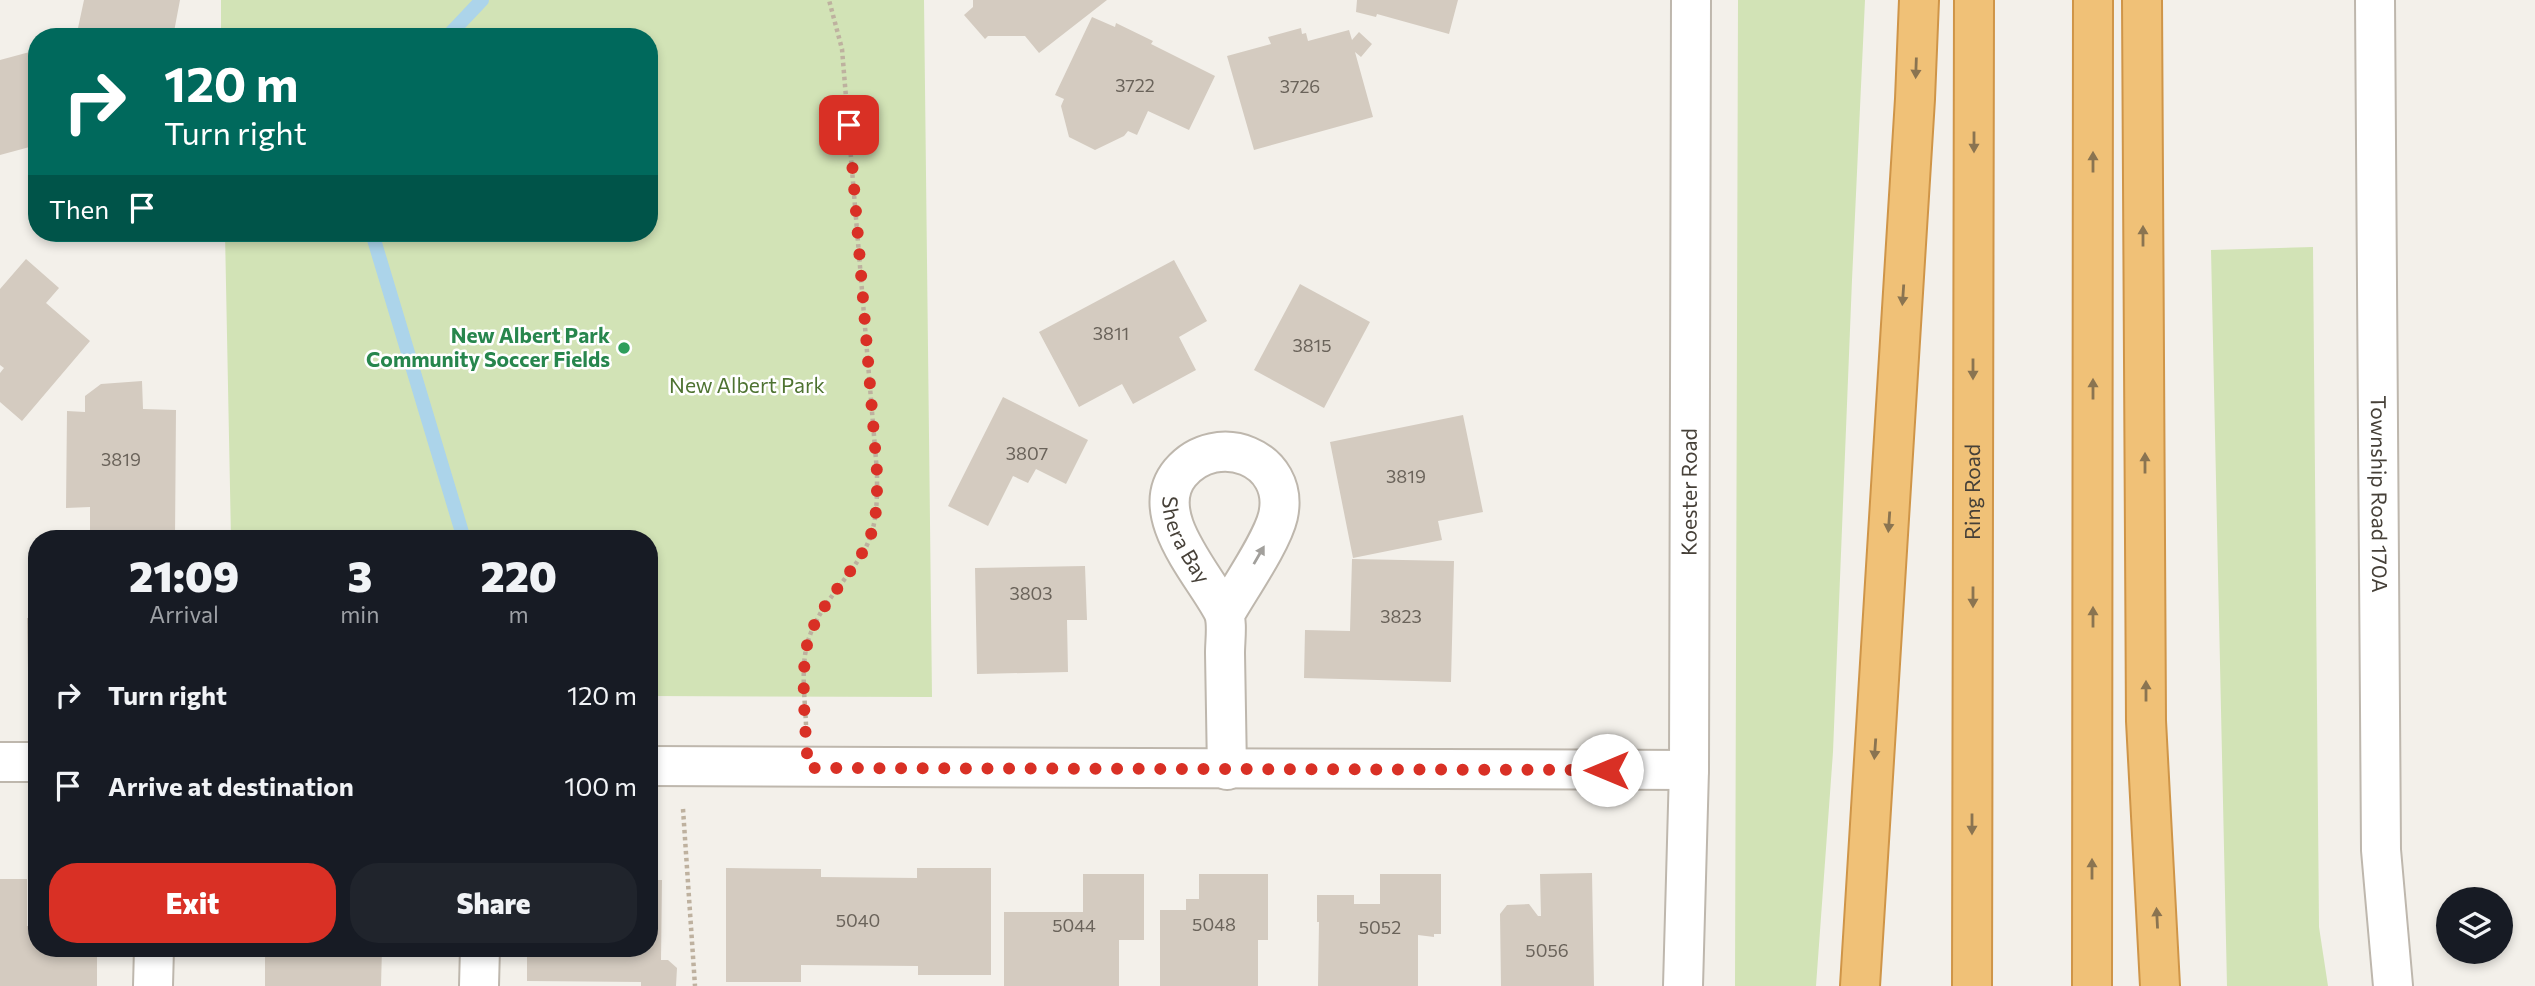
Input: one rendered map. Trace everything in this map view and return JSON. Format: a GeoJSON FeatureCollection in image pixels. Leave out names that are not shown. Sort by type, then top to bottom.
{"type":"FeatureCollection","features":[{"type":"Feature","properties":{"kind":"highway"},"geometry":{"type":"LineString","coordinates":[[1860,986],[1919,0]]}},
{"type":"Feature","properties":{"kind":"highway","name":"Ring Road"},"geometry":{"type":"LineString","coordinates":[[1972,986],[1974,0]]}},
{"type":"Feature","properties":{"kind":"highway"},"geometry":{"type":"LineString","coordinates":[[2092,986],[2093,0]]}},
{"type":"Feature","properties":{"kind":"highway"},"geometry":{"type":"LineString","coordinates":[[2142,0],[2146,721],[2160,986]]}},
{"type":"Feature","properties":{"kind":"street","name":"Koester Road"},"geometry":{"type":"LineString","coordinates":[[1683,986],[1689,770],[1691,0]]}},
{"type":"Feature","properties":{"kind":"street","name":"Township Road 170A"},"geometry":{"type":"LineString","coordinates":[[2375,0],[2381,850],[2393,986]]}},
{"type":"Feature","properties":{"kind":"street"},"geometry":{"type":"LineString","coordinates":[[1225,614],[1227,770]]}},
{"type":"Feature","properties":{"kind":"street"},"geometry":{"type":"LineString","coordinates":[[0,762],[28,762]]}},
{"type":"Feature","properties":{"kind":"street"},"geometry":{"type":"LineString","coordinates":[[665,766],[1689,770]]}},
{"type":"Feature","properties":{"kind":"street"},"geometry":{"type":"LineString","coordinates":[[153,957],[153,986]]}},
{"type":"Feature","properties":{"kind":"street"},"geometry":{"type":"LineString","coordinates":[[480,957],[480,986]]}},
{"type":"Feature","properties":{"kind":"path"},"geometry":{"type":"LineString","coordinates":[[808,768],[804,662],[808,640],[824,605],[867,545],[876,512],[877,472],[842,49],[829,0]]}},
{"type":"Feature","properties":{"kind":"path"},"geometry":{"type":"LineString","coordinates":[[665,766],[695,986]]}},
{"type":"Feature","properties":{"kind":"green space","name":"New Albert Park"},"geometry":{"type":"Polygon","coordinates":[[[221,0],[924,0],[932,697],[658,696],[658,530],[231,530],[225,242],[658,242],[658,28],[221,28],[221,0]]]}},
{"type":"Feature","properties":{"kind":"green space"},"geometry":{"type":"Polygon","coordinates":[[[1738,0],[1865,0],[1833,752],[1816,986],[1735,986],[1738,0]]]}},
{"type":"Feature","properties":{"kind":"green space"},"geometry":{"type":"Polygon","coordinates":[[[2313,247],[2319,927],[2328,986],[2227,986],[2211,250],[2313,247]]]}},
{"type":"Feature","properties":{"kind":"building"},"geometry":{"type":"Polygon","coordinates":[[[84,0],[180,0],[175,28],[78,28],[84,0]]]}},
{"type":"Feature","properties":{"kind":"building"},"geometry":{"type":"Polygon","coordinates":[[[973,0],[1107,0],[1039,53],[1025,36],[988,36],[985,39],[964,15],[973,7],[973,0]]]}},
{"type":"Feature","properties":{"kind":"building"},"geometry":{"type":"Polygon","coordinates":[[[1357,0],[1458,0],[1449,34],[1377,14],[1376,17],[1356,12],[1357,0]]]}},
{"type":"Feature","properties":{"kind":"building"},"geometry":{"type":"Polygon","coordinates":[[[1092,17],[1115,27],[1116,23],[1215,76],[1189,130],[1148,111],[1137,135],[1128,131],[1124,136],[1095,150],[1069,137],[1061,106],[1064,99],[1055,95],[1092,17]]]}},
{"type":"Feature","properties":{"kind":"building"},"geometry":{"type":"Polygon","coordinates":[[[1301,28],[1308,41],[1349,30],[1352,40],[1359,32],[1372,44],[1361,57],[1355,52],[1373,117],[1254,150],[1227,56],[1271,44],[1268,37],[1301,28]]]}},
{"type":"Feature","properties":{"kind":"building"},"geometry":{"type":"Polygon","coordinates":[[[28,52],[28,147],[0,155],[0,60],[28,52]]]}},
{"type":"Feature","properties":{"kind":"building"},"geometry":{"type":"Polygon","coordinates":[[[26,259],[59,288],[46,303],[90,341],[22,421],[0,402],[0,373],[4,368],[0,365],[0,289],[26,259]]]}},
{"type":"Feature","properties":{"kind":"building"},"geometry":{"type":"Polygon","coordinates":[[[1174,260],[1207,321],[1179,337],[1196,370],[1133,404],[1122,384],[1079,407],[1039,332],[1174,260]]]}},
{"type":"Feature","properties":{"kind":"building"},"geometry":{"type":"Polygon","coordinates":[[[1300,284],[1370,322],[1324,408],[1254,370],[1300,284]]]}},
{"type":"Feature","properties":{"kind":"building"},"geometry":{"type":"Polygon","coordinates":[[[142,381],[143,409],[176,410],[175,530],[90,530],[90,507],[66,508],[67,411],[85,412],[85,396],[101,384],[142,381]]]}},
{"type":"Feature","properties":{"kind":"building"},"geometry":{"type":"Polygon","coordinates":[[[1003,397],[1088,440],[1066,484],[1036,469],[1028,483],[1013,476],[988,526],[948,506],[1003,397]]]}},
{"type":"Feature","properties":{"kind":"building"},"geometry":{"type":"Polygon","coordinates":[[[1463,415],[1483,512],[1438,521],[1442,540],[1353,558],[1330,442],[1463,415]]]}},
{"type":"Feature","properties":{"kind":"building"},"geometry":{"type":"Polygon","coordinates":[[[1352,559],[1454,561],[1451,682],[1304,678],[1305,630],[1350,631],[1352,559]]]}},
{"type":"Feature","properties":{"kind":"building"},"geometry":{"type":"Polygon","coordinates":[[[1085,566],[1087,620],[1067,620],[1068,672],[977,674],[975,568],[1085,566]]]}},
{"type":"Feature","properties":{"kind":"building"},"geometry":{"type":"Polygon","coordinates":[[[726,868],[821,869],[821,877],[917,878],[917,868],[991,868],[991,975],[918,975],[918,966],[801,965],[801,982],[726,982],[726,868]]]}},
{"type":"Feature","properties":{"kind":"building"},"geometry":{"type":"Polygon","coordinates":[[[1592,873],[1594,986],[1501,986],[1500,914],[1507,905],[1529,904],[1538,916],[1541,916],[1540,874],[1592,873]]]}},
{"type":"Feature","properties":{"kind":"building"},"geometry":{"type":"Polygon","coordinates":[[[1083,874],[1144,874],[1144,940],[1119,940],[1119,986],[1004,986],[1004,912],[1083,912],[1083,874]]]}},
{"type":"Feature","properties":{"kind":"building"},"geometry":{"type":"Polygon","coordinates":[[[1199,874],[1268,874],[1268,940],[1258,940],[1258,986],[1160,986],[1160,910],[1186,910],[1186,899],[1199,899],[1199,874]]]}},
{"type":"Feature","properties":{"kind":"building"},"geometry":{"type":"Polygon","coordinates":[[[1380,874],[1441,874],[1441,934],[1434,934],[1434,937],[1418,935],[1418,986],[1318,986],[1317,895],[1354,895],[1354,904],[1380,904],[1380,874]]]}},
{"type":"Feature","properties":{"kind":"building"},"geometry":{"type":"Polygon","coordinates":[[[0,879],[27,879],[28,957],[97,957],[97,986],[0,986],[0,879]]]}},
{"type":"Feature","properties":{"kind":"building"},"geometry":{"type":"Polygon","coordinates":[[[658,880],[662,880],[661,960],[668,960],[677,968],[676,986],[641,986],[641,982],[527,981],[527,957],[658,957],[658,880]]]}},
{"type":"Feature","properties":{"kind":"building"},"geometry":{"type":"Polygon","coordinates":[[[265,957],[382,957],[381,986],[265,986],[265,957]]]}},
{"type":"Feature","properties":{"kind":"waterway"},"geometry":{"type":"LineString","coordinates":[[456,28],[482,0]]}},
{"type":"Feature","properties":{"kind":"waterway"},"geometry":{"type":"LineString","coordinates":[[375,242],[461,530]]}},
{"type":"Feature","properties":{"kind":"place","name":"New Albert Park Community Soccer Fields"},"geometry":{"type":"Point","coordinates":[624,348]}},
{"type":"Feature","properties":{"kind":"route"},"geometry":{"type":"LineString","coordinates":[[849,125],[877,472],[876,512],[867,545],[824,605],[808,640],[804,662],[808,768],[1607,770]]}}]}
